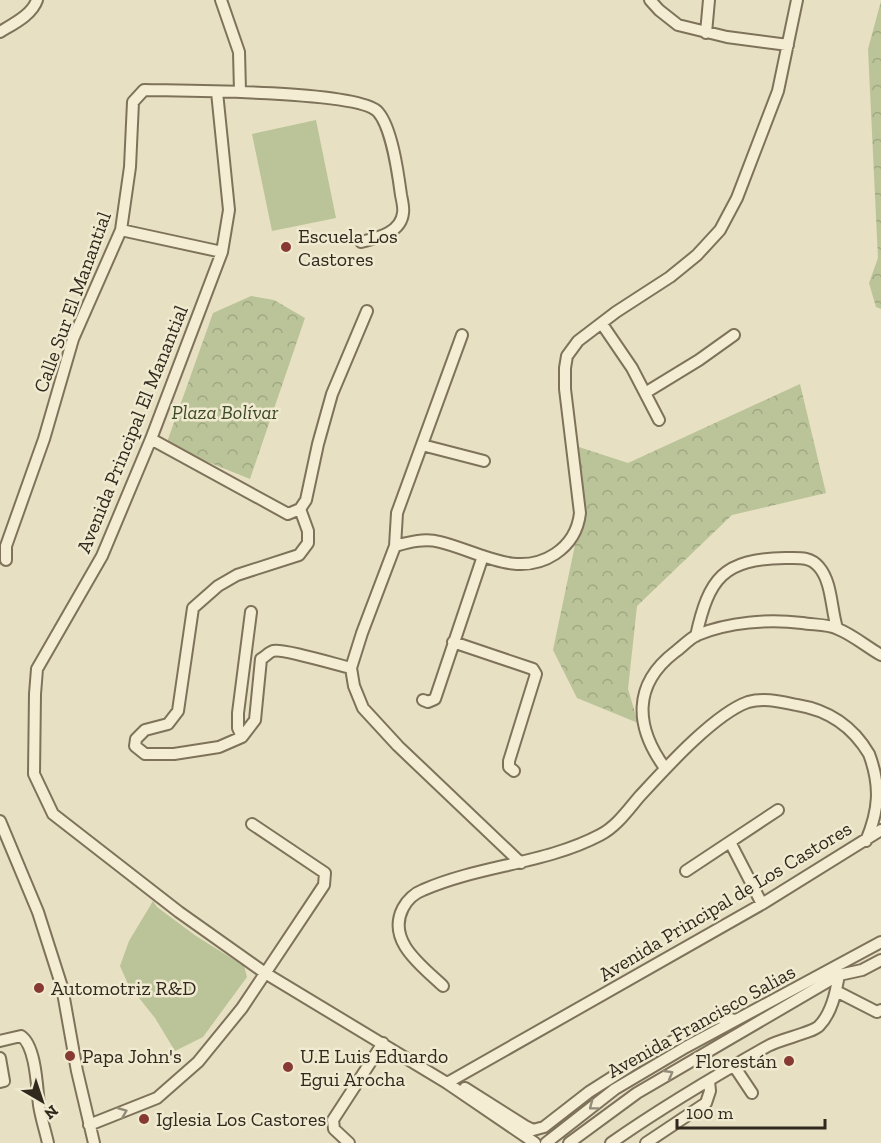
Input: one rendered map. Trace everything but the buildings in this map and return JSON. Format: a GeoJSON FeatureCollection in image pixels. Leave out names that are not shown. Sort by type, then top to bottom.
{"type":"FeatureCollection","features":[{"type":"Feature","properties":{"kind":"street"},"geometry":{"type":"LineString","coordinates":[[0,32],[23,17],[37,0]]}},
{"type":"Feature","properties":{"kind":"street"},"geometry":{"type":"LineString","coordinates":[[221,0],[239,52],[240,91]]}},
{"type":"Feature","properties":{"kind":"street"},"geometry":{"type":"LineString","coordinates":[[650,0],[678,25],[727,38],[788,45]]}},
{"type":"Feature","properties":{"kind":"street"},"geometry":{"type":"LineString","coordinates":[[706,33],[710,0]]}},
{"type":"Feature","properties":{"kind":"street"},"geometry":{"type":"LineString","coordinates":[[395,546],[414,540],[427,540],[440,542],[497,561],[521,565],[547,560],[565,548],[579,526],[580,513],[569,420],[565,368],[567,356],[578,341],[616,312],[670,277],[697,255],[720,230],[737,198],[778,91],[797,0]]}},
{"type":"Feature","properties":{"kind":"street","name":"Calle Sur El Manantial"},"geometry":{"type":"LineString","coordinates":[[6,560],[6,546],[44,439],[73,339],[121,230],[130,167],[133,102],[144,90],[217,92]]}},
{"type":"Feature","properties":{"kind":"street"},"geometry":{"type":"LineString","coordinates":[[217,92],[240,91],[332,99],[377,110],[385,123],[397,166],[403,213],[394,230],[361,242]]}},
{"type":"Feature","properties":{"kind":"street","name":"Avenida Principal El Manantial"},"geometry":{"type":"LineString","coordinates":[[217,92],[229,210],[222,252],[151,439],[102,556],[37,669],[34,774],[52,814],[179,912],[265,973],[383,1042],[447,1083]]}},
{"type":"Feature","properties":{"kind":"street"},"geometry":{"type":"LineString","coordinates":[[121,230],[222,252]]}},
{"type":"Feature","properties":{"kind":"street"},"geometry":{"type":"LineString","coordinates":[[151,439],[288,514],[300,509],[306,500],[332,394],[367,311]]}},
{"type":"Feature","properties":{"kind":"street"},"geometry":{"type":"LineString","coordinates":[[602,324],[659,420]]}},
{"type":"Feature","properties":{"kind":"street"},"geometry":{"type":"LineString","coordinates":[[462,335],[397,513],[395,546],[351,668],[354,686],[363,708],[398,746],[521,863]]}},
{"type":"Feature","properties":{"kind":"street"},"geometry":{"type":"LineString","coordinates":[[645,393],[699,360],[734,335]]}},
{"type":"Feature","properties":{"kind":"street"},"geometry":{"type":"LineString","coordinates":[[422,445],[484,461]]}},
{"type":"Feature","properties":{"kind":"street"},"geometry":{"type":"LineString","coordinates":[[300,509],[308,531],[308,543],[298,555],[237,575],[218,586],[193,608],[178,711],[168,724],[145,730],[136,739],[135,746],[145,754],[174,754],[219,747],[242,737],[255,720],[261,659],[272,651],[284,650],[351,668]]}},
{"type":"Feature","properties":{"kind":"street"},"geometry":{"type":"LineString","coordinates":[[423,700],[428,702],[435,699],[483,556]]}},
{"type":"Feature","properties":{"kind":"street"},"geometry":{"type":"LineString","coordinates":[[696,636],[703,606],[719,578],[729,569],[741,563],[759,559],[806,558],[814,562],[826,578],[837,628]]}},
{"type":"Feature","properties":{"kind":"street"},"geometry":{"type":"LineString","coordinates":[[242,737],[238,728],[238,713],[251,612]]}},
{"type":"Feature","properties":{"kind":"street"},"geometry":{"type":"LineString","coordinates":[[665,768],[653,752],[645,729],[643,706],[646,685],[654,671],[667,658],[696,636],[743,623],[764,621],[837,628],[881,656]]}},
{"type":"Feature","properties":{"kind":"street"},"geometry":{"type":"LineString","coordinates":[[453,642],[533,669],[537,674],[509,761],[509,767],[514,771]]}},
{"type":"Feature","properties":{"kind":"street","name":"Avenida Principal de Los Castores"},"geometry":{"type":"LineString","coordinates":[[443,986],[407,952],[402,942],[399,930],[404,908],[411,897],[421,890],[464,876],[521,863],[603,834],[621,819],[665,768],[714,724],[749,701],[767,699],[814,707],[831,715],[853,733],[873,761],[877,773],[879,799],[877,814],[866,841],[762,904],[447,1083]]}},
{"type":"Feature","properties":{"kind":"street"},"geometry":{"type":"LineString","coordinates":[[686,870],[778,810]]}},
{"type":"Feature","properties":{"kind":"street"},"geometry":{"type":"LineString","coordinates":[[0,821],[38,912],[62,987],[94,1143]]}},
{"type":"Feature","properties":{"kind":"street"},"geometry":{"type":"LineString","coordinates":[[89,1125],[157,1098],[206,1053],[242,1008],[324,885],[325,873],[252,824]]}},
{"type":"Feature","properties":{"kind":"street"},"geometry":{"type":"LineString","coordinates":[[866,841],[881,830]]}},
{"type":"Feature","properties":{"kind":"street"},"geometry":{"type":"LineString","coordinates":[[730,842],[762,904]]}},
{"type":"Feature","properties":{"kind":"street","name":"Avenida Francisco Salias"},"geometry":{"type":"LineString","coordinates":[[546,1143],[615,1089],[735,1020],[881,942]]}},
{"type":"Feature","properties":{"kind":"street","name":"Avenida Francisco Salias"},"geometry":{"type":"LineString","coordinates":[[569,1143],[637,1093],[839,975],[862,970],[881,960]]}},
{"type":"Feature","properties":{"kind":"street"},"geometry":{"type":"LineString","coordinates":[[611,1143],[771,1044],[818,1028],[826,1017],[836,991],[839,975]]}},
{"type":"Feature","properties":{"kind":"street"},"geometry":{"type":"LineString","coordinates":[[836,991],[876,1012],[881,1010]]}},
{"type":"Feature","properties":{"kind":"street"},"geometry":{"type":"LineString","coordinates":[[447,1083],[472,1092],[533,1130],[544,1127],[589,1092],[644,1057],[704,1024],[720,1017],[735,1020]]}},
{"type":"Feature","properties":{"kind":"street"},"geometry":{"type":"LineString","coordinates":[[0,1041],[21,1036],[27,1042],[38,1082],[40,1107],[48,1143]]}},
{"type":"Feature","properties":{"kind":"street"},"geometry":{"type":"LineString","coordinates":[[349,1143],[334,1129],[333,1120],[383,1042]]}},
{"type":"Feature","properties":{"kind":"street"},"geometry":{"type":"LineString","coordinates":[[0,1058],[4,1081],[0,1082]]}},
{"type":"Feature","properties":{"kind":"street"},"geometry":{"type":"LineString","coordinates":[[734,1066],[752,1093]]}},
{"type":"Feature","properties":{"kind":"street"},"geometry":{"type":"LineString","coordinates":[[646,1143],[706,1103],[710,1091],[709,1081]]}},
{"type":"Feature","properties":{"kind":"street"},"geometry":{"type":"LineString","coordinates":[[447,1083],[535,1143]]}},
{"type":"Feature","properties":{"kind":"green space"},"geometry":{"type":"Polygon","coordinates":[[[881,1],[881,309],[876,307],[869,283],[878,258],[868,49],[881,1]]]}},
{"type":"Feature","properties":{"kind":"green space"},"geometry":{"type":"Polygon","coordinates":[[[316,120],[336,218],[272,231],[252,134],[316,120]]]}},
{"type":"Feature","properties":{"kind":"green space","name":"Plaza Bolívar"},"geometry":{"type":"Polygon","coordinates":[[[251,296],[274,300],[305,318],[250,479],[166,445],[213,313],[251,296]]]}},
{"type":"Feature","properties":{"kind":"green space"},"geometry":{"type":"Polygon","coordinates":[[[800,384],[826,493],[732,515],[637,606],[628,689],[638,723],[577,698],[553,650],[575,545],[579,447],[628,463],[800,384]]]}},
{"type":"Feature","properties":{"kind":"green space"},"geometry":{"type":"Polygon","coordinates":[[[153,901],[157,907],[196,936],[244,966],[247,977],[203,1037],[175,1051],[155,1018],[128,984],[120,966],[129,941],[153,901]]]}},
{"type":"Feature","properties":{"kind":"place","name":"Escuela Los Castores"},"geometry":{"type":"Point","coordinates":[286,247]}},
{"type":"Feature","properties":{"kind":"place","name":"Automotriz R&D"},"geometry":{"type":"Point","coordinates":[39,988]}},
{"type":"Feature","properties":{"kind":"place","name":"Papa John's"},"geometry":{"type":"Point","coordinates":[70,1056]}},
{"type":"Feature","properties":{"kind":"place","name":"Florestán"},"geometry":{"type":"Point","coordinates":[789,1061]}},
{"type":"Feature","properties":{"kind":"place","name":"U.E Luis Eduardo Egui Arocha"},"geometry":{"type":"Point","coordinates":[288,1067]}},
{"type":"Feature","properties":{"kind":"place","name":"Iglesia Los Castores"},"geometry":{"type":"Point","coordinates":[144,1119]}}]}
